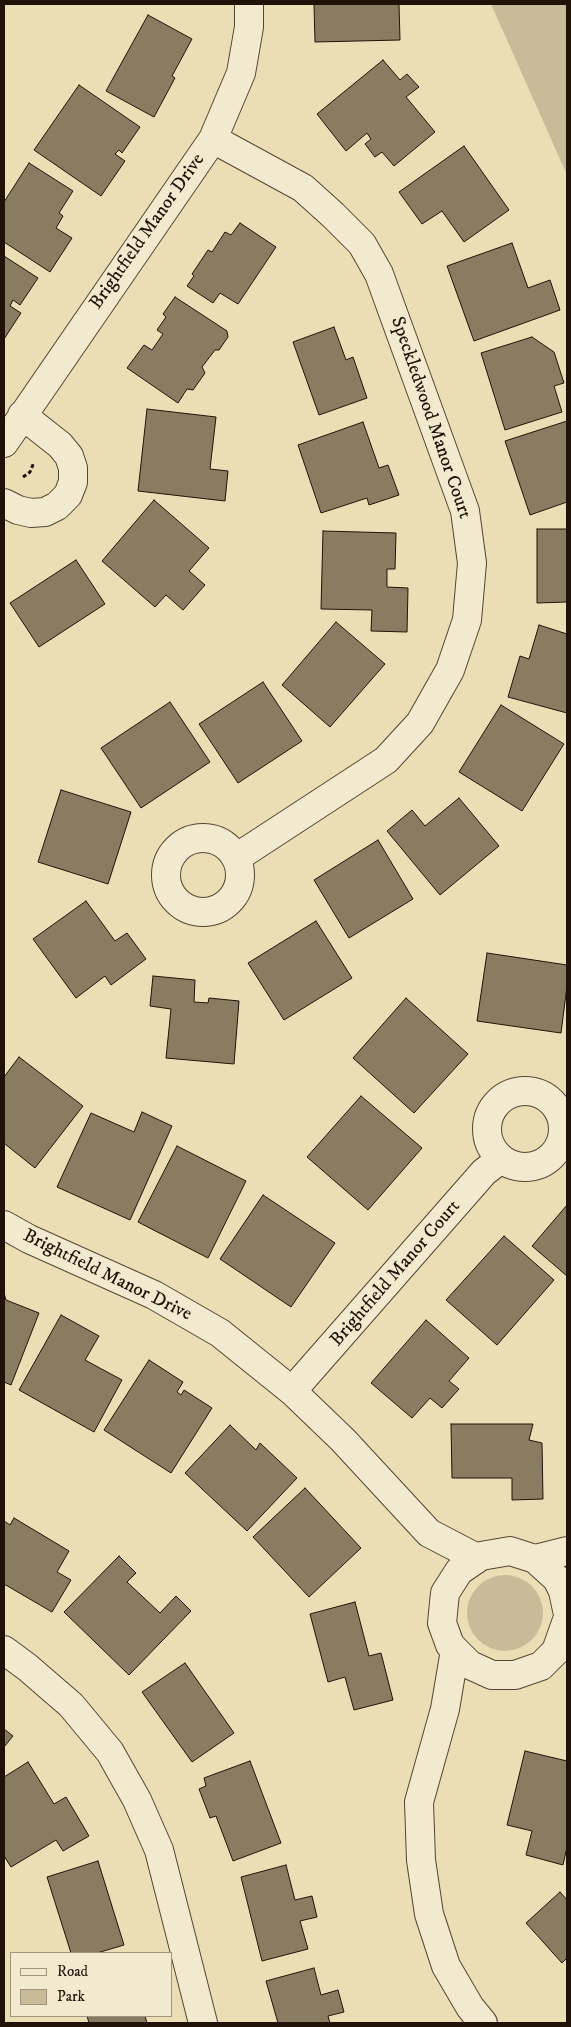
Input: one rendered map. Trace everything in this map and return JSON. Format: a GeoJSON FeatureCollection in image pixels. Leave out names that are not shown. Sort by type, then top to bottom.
{"type":"FeatureCollection","features":[{"type":"Feature","properties":{"kind":"street","name":"Brightfield Manor Drive"},"geometry":{"type":"LineString","coordinates":[[4,443],[212,139],[241,73],[249,27],[249,4]]}},
{"type":"Feature","properties":{"kind":"street","name":"Speckledwood Manor Court"},"geometry":{"type":"LineString","coordinates":[[212,139],[303,188],[362,244],[379,274],[465,511],[472,562],[467,620],[450,670],[420,723],[386,760],[236,858]]}},
{"type":"Feature","properties":{"kind":"street"},"geometry":{"type":"LineString","coordinates":[[4,503],[18,510],[31,513],[44,512],[57,506],[68,495],[73,482],[73,468],[69,456],[60,445],[22,415]]}},
{"type":"Feature","properties":{"kind":"street","name":"Brightfield Manor Court"},"geometry":{"type":"LineString","coordinates":[[292,1391],[484,1172],[501,1159]]}},
{"type":"Feature","properties":{"kind":"street","name":"Brightfield Manor Drive"},"geometry":{"type":"LineString","coordinates":[[4,1225],[29,1239],[161,1299],[220,1333],[292,1391],[343,1440],[429,1533],[477,1558]]}},
{"type":"Feature","properties":{"kind":"street","name":"Brightfield Manor Drive"},"geometry":{"type":"LineString","coordinates":[[429,1533],[450,1585]]}},
{"type":"Feature","properties":{"kind":"street"},"geometry":{"type":"LineString","coordinates":[[535,1559],[567,1550]]}},
{"type":"Feature","properties":{"kind":"street"},"geometry":{"type":"LineString","coordinates":[[566,1594],[557,1578],[535,1559],[510,1551],[477,1558],[459,1570],[445,1593],[442,1623],[450,1645],[470,1665],[492,1676],[514,1675],[541,1666],[556,1650],[567,1620]]}},
{"type":"Feature","properties":{"kind":"street"},"geometry":{"type":"LineString","coordinates":[[4,1650],[71,1705],[110,1752],[137,1800],[158,1850],[203,2023]]}},
{"type":"Feature","properties":{"kind":"street"},"geometry":{"type":"LineString","coordinates":[[455,1650],[445,1710],[420,1802],[421,1860],[429,1914],[446,1966],[470,2007],[483,2023]]}},
{"type":"Feature","properties":{"kind":"street"},"geometry":{"type":"LineString","coordinates":[[445,1710],[489,1674]]}},
{"type":"Feature","properties":{"kind":"path"},"geometry":{"type":"LineString","coordinates":[[23,477],[32,469],[33,459]]}},
{"type":"Feature","properties":{"kind":"green space"},"geometry":{"type":"Polygon","coordinates":[[[491,4],[567,4],[567,175],[491,4]]]}},
{"type":"Feature","properties":{"kind":"green space"},"geometry":{"type":"Polygon","coordinates":[[[505,1575],[520,1578],[532,1586],[540,1598],[543,1613],[540,1628],[532,1640],[520,1648],[505,1651],[490,1648],[478,1640],[470,1628],[467,1613],[470,1598],[478,1586],[490,1578],[505,1575]]]}},
{"type":"Feature","properties":{"kind":"building"},"geometry":{"type":"Polygon","coordinates":[[[314,4],[399,4],[400,40],[315,42],[314,4]]]}},
{"type":"Feature","properties":{"kind":"building"},"geometry":{"type":"Polygon","coordinates":[[[148,15],[192,39],[172,76],[175,78],[154,117],[106,91],[148,15]]]}},
{"type":"Feature","properties":{"kind":"building"},"geometry":{"type":"Polygon","coordinates":[[[383,60],[400,80],[407,74],[419,87],[406,97],[435,132],[394,166],[382,152],[375,157],[365,144],[371,139],[367,133],[346,151],[317,114],[383,60]]]}},
{"type":"Feature","properties":{"kind":"building"},"geometry":{"type":"Polygon","coordinates":[[[79,85],[140,127],[122,153],[119,150],[115,154],[125,161],[101,196],[34,150],[79,85]]]}},
{"type":"Feature","properties":{"kind":"building"},"geometry":{"type":"Polygon","coordinates":[[[464,146],[509,210],[464,242],[442,211],[422,224],[399,192],[464,146]]]}},
{"type":"Feature","properties":{"kind":"building"},"geometry":{"type":"Polygon","coordinates":[[[29,163],[73,191],[59,213],[63,216],[56,228],[72,238],[50,272],[4,242],[4,202],[29,163]]]}},
{"type":"Feature","properties":{"kind":"building"},"geometry":{"type":"Polygon","coordinates":[[[240,223],[276,247],[238,304],[220,293],[213,303],[187,286],[194,276],[192,274],[208,250],[212,252],[225,232],[231,235],[240,223]]]}},
{"type":"Feature","properties":{"kind":"building"},"geometry":{"type":"Polygon","coordinates":[[[512,243],[528,288],[550,280],[560,310],[474,341],[447,266],[512,243]]]}},
{"type":"Feature","properties":{"kind":"building"},"geometry":{"type":"Polygon","coordinates":[[[4,256],[38,278],[20,305],[13,300],[10,306],[21,313],[4,339],[4,256]]]}},
{"type":"Feature","properties":{"kind":"building"},"geometry":{"type":"Polygon","coordinates":[[[175,297],[227,331],[228,337],[219,350],[215,350],[202,367],[205,373],[193,390],[187,389],[178,403],[127,368],[144,345],[152,350],[163,334],[157,330],[166,317],[163,314],[175,297]]]}},
{"type":"Feature","properties":{"kind":"building"},"geometry":{"type":"Polygon","coordinates":[[[334,327],[346,360],[353,357],[367,398],[319,415],[293,342],[334,327]]]}},
{"type":"Feature","properties":{"kind":"building"},"geometry":{"type":"Polygon","coordinates":[[[532,337],[554,352],[564,383],[554,386],[562,412],[505,430],[481,353],[532,337]]]}},
{"type":"Feature","properties":{"kind":"building"},"geometry":{"type":"Polygon","coordinates":[[[147,409],[216,417],[210,469],[228,471],[225,501],[138,491],[147,409]]]}},
{"type":"Feature","properties":{"kind":"building"},"geometry":{"type":"Polygon","coordinates":[[[567,421],[567,502],[530,515],[505,441],[567,421]]]}},
{"type":"Feature","properties":{"kind":"building"},"geometry":{"type":"Polygon","coordinates":[[[363,422],[379,468],[388,465],[399,495],[369,505],[367,498],[321,513],[298,445],[363,422]]]}},
{"type":"Feature","properties":{"kind":"building"},"geometry":{"type":"Polygon","coordinates":[[[154,500],[209,548],[189,571],[205,585],[183,610],[166,595],[155,607],[102,561],[154,500]]]}},
{"type":"Feature","properties":{"kind":"building"},"geometry":{"type":"Polygon","coordinates":[[[537,529],[567,529],[567,602],[537,603],[537,529]]]}},
{"type":"Feature","properties":{"kind":"building"},"geometry":{"type":"Polygon","coordinates":[[[323,531],[396,533],[395,569],[387,569],[387,587],[408,588],[407,632],[371,631],[372,610],[321,609],[323,531]]]}},
{"type":"Feature","properties":{"kind":"building"},"geometry":{"type":"Polygon","coordinates":[[[76,560],[105,604],[39,647],[10,603],[76,560]]]}},
{"type":"Feature","properties":{"kind":"building"},"geometry":{"type":"Polygon","coordinates":[[[336,622],[385,664],[330,727],[282,685],[336,622]]]}},
{"type":"Feature","properties":{"kind":"building"},"geometry":{"type":"Polygon","coordinates":[[[539,625],[567,634],[567,713],[508,697],[520,656],[529,659],[539,625]]]}},
{"type":"Feature","properties":{"kind":"building"},"geometry":{"type":"Polygon","coordinates":[[[263,682],[302,741],[238,783],[199,724],[263,682]]]}},
{"type":"Feature","properties":{"kind":"building"},"geometry":{"type":"Polygon","coordinates":[[[170,702],[210,762],[141,808],[101,748],[170,702]]]}},
{"type":"Feature","properties":{"kind":"building"},"geometry":{"type":"Polygon","coordinates":[[[501,705],[564,744],[522,811],[459,772],[501,705]]]}},
{"type":"Feature","properties":{"kind":"building"},"geometry":{"type":"Polygon","coordinates":[[[61,790],[131,812],[108,884],[38,862],[61,790]]]}},
{"type":"Feature","properties":{"kind":"building"},"geometry":{"type":"Polygon","coordinates":[[[459,798],[499,846],[440,895],[387,831],[412,810],[425,826],[459,798]]]}},
{"type":"Feature","properties":{"kind":"building"},"geometry":{"type":"Polygon","coordinates":[[[378,840],[413,899],[349,938],[314,880],[378,840]]]}},
{"type":"Feature","properties":{"kind":"building"},"geometry":{"type":"Polygon","coordinates":[[[86,901],[115,941],[127,933],[146,959],[111,985],[105,976],[76,998],[33,939],[86,901]]]}},
{"type":"Feature","properties":{"kind":"building"},"geometry":{"type":"Polygon","coordinates":[[[316,921],[352,978],[284,1020],[248,963],[316,921]]]}},
{"type":"Feature","properties":{"kind":"building"},"geometry":{"type":"Polygon","coordinates":[[[487,953],[567,965],[567,986],[561,1033],[477,1021],[487,953]]]}},
{"type":"Feature","properties":{"kind":"building"},"geometry":{"type":"Polygon","coordinates":[[[153,976],[195,980],[194,1002],[208,1003],[209,998],[239,1001],[234,1064],[166,1058],[171,1009],[150,1006],[153,976]]]}},
{"type":"Feature","properties":{"kind":"building"},"geometry":{"type":"Polygon","coordinates":[[[406,998],[468,1054],[414,1113],[353,1058],[406,998]]]}},
{"type":"Feature","properties":{"kind":"building"},"geometry":{"type":"Polygon","coordinates":[[[19,1057],[83,1106],[35,1168],[5,1144],[4,1146],[4,1077],[19,1057]]]}},
{"type":"Feature","properties":{"kind":"building"},"geometry":{"type":"Polygon","coordinates":[[[361,1096],[422,1148],[368,1210],[307,1157],[361,1096]]]}},
{"type":"Feature","properties":{"kind":"building"},"geometry":{"type":"Polygon","coordinates":[[[142,1112],[172,1126],[130,1220],[57,1187],[91,1113],[134,1132],[142,1112]]]}},
{"type":"Feature","properties":{"kind":"building"},"geometry":{"type":"Polygon","coordinates":[[[177,1146],[246,1181],[208,1258],[138,1222],[177,1146]]]}},
{"type":"Feature","properties":{"kind":"building"},"geometry":{"type":"Polygon","coordinates":[[[263,1195],[335,1243],[291,1307],[220,1259],[263,1195]]]}},
{"type":"Feature","properties":{"kind":"building"},"geometry":{"type":"Polygon","coordinates":[[[567,1205],[567,1276],[532,1246],[567,1205]]]}},
{"type":"Feature","properties":{"kind":"building"},"geometry":{"type":"Polygon","coordinates":[[[504,1236],[554,1280],[497,1345],[446,1300],[504,1236]]]}},
{"type":"Feature","properties":{"kind":"building"},"geometry":{"type":"Polygon","coordinates":[[[4,1293],[6,1300],[39,1313],[11,1385],[4,1382],[4,1293]]]}},
{"type":"Feature","properties":{"kind":"building"},"geometry":{"type":"Polygon","coordinates":[[[61,1315],[99,1336],[85,1360],[122,1380],[94,1432],[19,1390],[61,1315]]]}},
{"type":"Feature","properties":{"kind":"building"},"geometry":{"type":"Polygon","coordinates":[[[426,1320],[469,1358],[449,1381],[459,1389],[442,1408],[430,1398],[412,1418],[371,1383],[426,1320]]]}},
{"type":"Feature","properties":{"kind":"building"},"geometry":{"type":"Polygon","coordinates":[[[149,1360],[183,1382],[177,1392],[181,1395],[184,1390],[212,1408],[171,1473],[104,1430],[149,1360]]]}},
{"type":"Feature","properties":{"kind":"building"},"geometry":{"type":"Polygon","coordinates":[[[451,1424],[533,1424],[529,1440],[542,1443],[543,1499],[512,1500],[512,1478],[452,1478],[451,1424]]]}},
{"type":"Feature","properties":{"kind":"building"},"geometry":{"type":"Polygon","coordinates":[[[230,1425],[256,1450],[260,1443],[297,1478],[247,1531],[185,1473],[230,1425]]]}},
{"type":"Feature","properties":{"kind":"building"},"geometry":{"type":"Polygon","coordinates":[[[305,1488],[361,1548],[309,1597],[253,1537],[305,1488]]]}},
{"type":"Feature","properties":{"kind":"building"},"geometry":{"type":"Polygon","coordinates":[[[14,1518],[69,1551],[57,1572],[71,1580],[52,1612],[4,1584],[4,1521],[10,1525],[14,1518]]]}},
{"type":"Feature","properties":{"kind":"building"},"geometry":{"type":"Polygon","coordinates":[[[119,1556],[136,1573],[127,1582],[160,1613],[176,1596],[191,1611],[129,1675],[64,1612],[119,1556]]]}},
{"type":"Feature","properties":{"kind":"building"},"geometry":{"type":"Polygon","coordinates":[[[355,1602],[369,1656],[381,1653],[393,1700],[354,1710],[345,1677],[328,1682],[310,1614],[355,1602]]]}},
{"type":"Feature","properties":{"kind":"building"},"geometry":{"type":"Polygon","coordinates":[[[185,1663],[234,1733],[192,1762],[142,1692],[185,1663]]]}},
{"type":"Feature","properties":{"kind":"building"},"geometry":{"type":"Polygon","coordinates":[[[4,1729],[13,1736],[4,1747],[4,1729]]]}},
{"type":"Feature","properties":{"kind":"building"},"geometry":{"type":"Polygon","coordinates":[[[525,1751],[567,1761],[567,1847],[563,1865],[526,1855],[532,1831],[507,1825],[525,1751]]]}},
{"type":"Feature","properties":{"kind":"building"},"geometry":{"type":"Polygon","coordinates":[[[250,1761],[281,1843],[233,1861],[216,1816],[210,1818],[199,1789],[206,1786],[204,1778],[250,1761]]]}},
{"type":"Feature","properties":{"kind":"building"},"geometry":{"type":"Polygon","coordinates":[[[28,1762],[54,1804],[66,1797],[89,1836],[63,1851],[56,1840],[11,1867],[4,1856],[4,1777],[28,1762]]]}},
{"type":"Feature","properties":{"kind":"building"},"geometry":{"type":"Polygon","coordinates":[[[98,1861],[124,1945],[100,1952],[71,1952],[47,1877],[98,1861]]]}},
{"type":"Feature","properties":{"kind":"building"},"geometry":{"type":"Polygon","coordinates":[[[286,1865],[295,1900],[312,1896],[317,1917],[300,1921],[308,1949],[262,1961],[241,1877],[286,1865]]]}},
{"type":"Feature","properties":{"kind":"building"},"geometry":{"type":"Polygon","coordinates":[[[560,1892],[567,1900],[567,1958],[562,1963],[526,1923],[560,1892]]]}},
{"type":"Feature","properties":{"kind":"building"},"geometry":{"type":"Polygon","coordinates":[[[314,1968],[321,1995],[338,1990],[344,2012],[328,2016],[330,2023],[278,2023],[266,1981],[314,1968]]]}},
{"type":"Feature","properties":{"kind":"building"},"geometry":{"type":"Polygon","coordinates":[[[87,2017],[145,2017],[147,2023],[89,2023],[87,2017]]]}}]}
